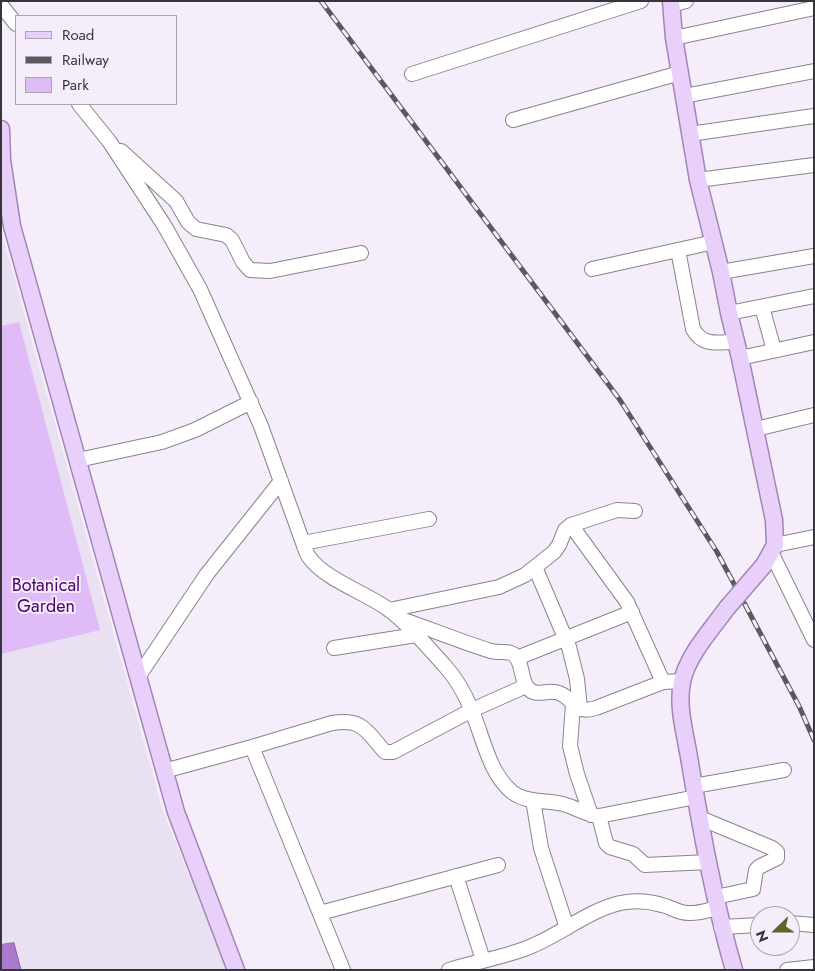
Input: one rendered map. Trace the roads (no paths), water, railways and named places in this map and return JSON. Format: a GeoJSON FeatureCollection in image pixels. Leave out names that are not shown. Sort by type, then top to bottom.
{"type":"FeatureCollection","features":[{"type":"Feature","properties":{"kind":"main road"},"geometry":{"type":"LineString","coordinates":[[676,2],[674,38],[698,180],[721,272],[774,520],[770,554],[727,608],[688,662],[682,681],[680,698],[700,818],[722,927],[734,970]]}},
{"type":"Feature","properties":{"kind":"main road"},"geometry":{"type":"LineString","coordinates":[[1,129],[2,160],[12,226],[164,771],[176,812],[236,970]]}},
{"type":"Feature","properties":{"kind":"street"},"geometry":{"type":"LineString","coordinates":[[412,74],[641,1]]}},
{"type":"Feature","properties":{"kind":"street"},"geometry":{"type":"LineString","coordinates":[[1,5],[15,23]]}},
{"type":"Feature","properties":{"kind":"street"},"geometry":{"type":"LineString","coordinates":[[674,38],[814,8]]}},
{"type":"Feature","properties":{"kind":"street"},"geometry":{"type":"LineString","coordinates":[[684,96],[814,71]]}},
{"type":"Feature","properties":{"kind":"street"},"geometry":{"type":"LineString","coordinates":[[513,120],[680,73]]}},
{"type":"Feature","properties":{"kind":"street"},"geometry":{"type":"LineString","coordinates":[[80,105],[109,141],[178,249],[200,289],[261,426],[309,558],[319,568],[393,614],[416,635],[456,680],[472,710],[495,770],[505,785],[521,798],[564,804],[595,816],[784,770]]}},
{"type":"Feature","properties":{"kind":"street"},"geometry":{"type":"LineString","coordinates":[[690,134],[814,116]]}},
{"type":"Feature","properties":{"kind":"street"},"geometry":{"type":"LineString","coordinates":[[109,141],[176,201],[188,222],[196,229],[219,232],[232,240],[243,262],[250,270],[270,271],[360,253]]}},
{"type":"Feature","properties":{"kind":"street"},"geometry":{"type":"LineString","coordinates":[[698,180],[814,165]]}},
{"type":"Feature","properties":{"kind":"street"},"geometry":{"type":"LineString","coordinates":[[592,269],[714,242]]}},
{"type":"Feature","properties":{"kind":"street"},"geometry":{"type":"LineString","coordinates":[[678,250],[693,329],[697,336],[704,341],[738,350],[774,350],[814,342]]}},
{"type":"Feature","properties":{"kind":"street"},"geometry":{"type":"LineString","coordinates":[[721,272],[814,256]]}},
{"type":"Feature","properties":{"kind":"street"},"geometry":{"type":"LineString","coordinates":[[729,313],[814,296]]}},
{"type":"Feature","properties":{"kind":"street"},"geometry":{"type":"LineString","coordinates":[[762,307],[774,350]]}},
{"type":"Feature","properties":{"kind":"street"},"geometry":{"type":"LineString","coordinates":[[78,460],[162,442],[195,430],[251,402]]}},
{"type":"Feature","properties":{"kind":"street"},"geometry":{"type":"LineString","coordinates":[[756,429],[814,415]]}},
{"type":"Feature","properties":{"kind":"street"},"geometry":{"type":"LineString","coordinates":[[138,677],[203,580],[281,481]]}},
{"type":"Feature","properties":{"kind":"street"},"geometry":{"type":"LineString","coordinates":[[393,614],[499,587],[525,575],[554,552],[565,530],[571,525],[617,510],[635,511]]}},
{"type":"Feature","properties":{"kind":"street"},"geometry":{"type":"LineString","coordinates":[[303,543],[430,519]]}},
{"type":"Feature","properties":{"kind":"street"},"geometry":{"type":"LineString","coordinates":[[571,525],[618,587],[632,612],[663,682]]}},
{"type":"Feature","properties":{"kind":"street"},"geometry":{"type":"LineString","coordinates":[[814,538],[770,554],[814,640]]}},
{"type":"Feature","properties":{"kind":"street"},"geometry":{"type":"LineString","coordinates":[[535,567],[566,638],[577,678],[577,707],[570,746],[577,774],[606,842],[610,847],[633,854],[645,865],[709,862]]}},
{"type":"Feature","properties":{"kind":"street"},"geometry":{"type":"LineString","coordinates":[[517,658],[632,612]]}},
{"type":"Feature","properties":{"kind":"street"},"geometry":{"type":"LineString","coordinates":[[393,614],[494,652],[511,653],[517,658],[526,686],[536,693],[559,693],[577,707],[588,710],[663,682],[682,681]]}},
{"type":"Feature","properties":{"kind":"street"},"geometry":{"type":"LineString","coordinates":[[334,648],[416,635]]}},
{"type":"Feature","properties":{"kind":"street"},"geometry":{"type":"LineString","coordinates":[[164,771],[332,723],[346,721],[355,722],[363,728],[385,752],[393,752],[472,710],[526,686]]}},
{"type":"Feature","properties":{"kind":"street"},"geometry":{"type":"LineString","coordinates":[[252,747],[343,970]]}},
{"type":"Feature","properties":{"kind":"street"},"geometry":{"type":"LineString","coordinates":[[533,800],[541,848],[566,928]]}},
{"type":"Feature","properties":{"kind":"street"},"geometry":{"type":"LineString","coordinates":[[449,970],[525,949],[550,938],[600,909],[634,901],[663,905],[686,913],[753,889],[756,870],[777,858],[776,852],[772,848],[700,818]]}},
{"type":"Feature","properties":{"kind":"street"},"geometry":{"type":"LineString","coordinates":[[320,913],[498,865]]}},
{"type":"Feature","properties":{"kind":"street"},"geometry":{"type":"LineString","coordinates":[[456,876],[484,960]]}},
{"type":"Feature","properties":{"kind":"street"},"geometry":{"type":"LineString","coordinates":[[800,924],[814,925]]}},
{"type":"Feature","properties":{"kind":"street"},"geometry":{"type":"LineString","coordinates":[[722,927],[750,926]]}},
{"type":"Feature","properties":{"kind":"street"},"geometry":{"type":"LineString","coordinates":[[786,970],[814,967]]}},
{"type":"Feature","properties":{"kind":"railway"},"geometry":{"type":"LineString","coordinates":[[321,1],[620,400],[717,552],[799,706],[814,740]]}},
{"type":"Feature","properties":{"kind":"park label","name":"Botanical Garden"},"geometry":{"type":"Point","coordinates":[46,597]}}]}
